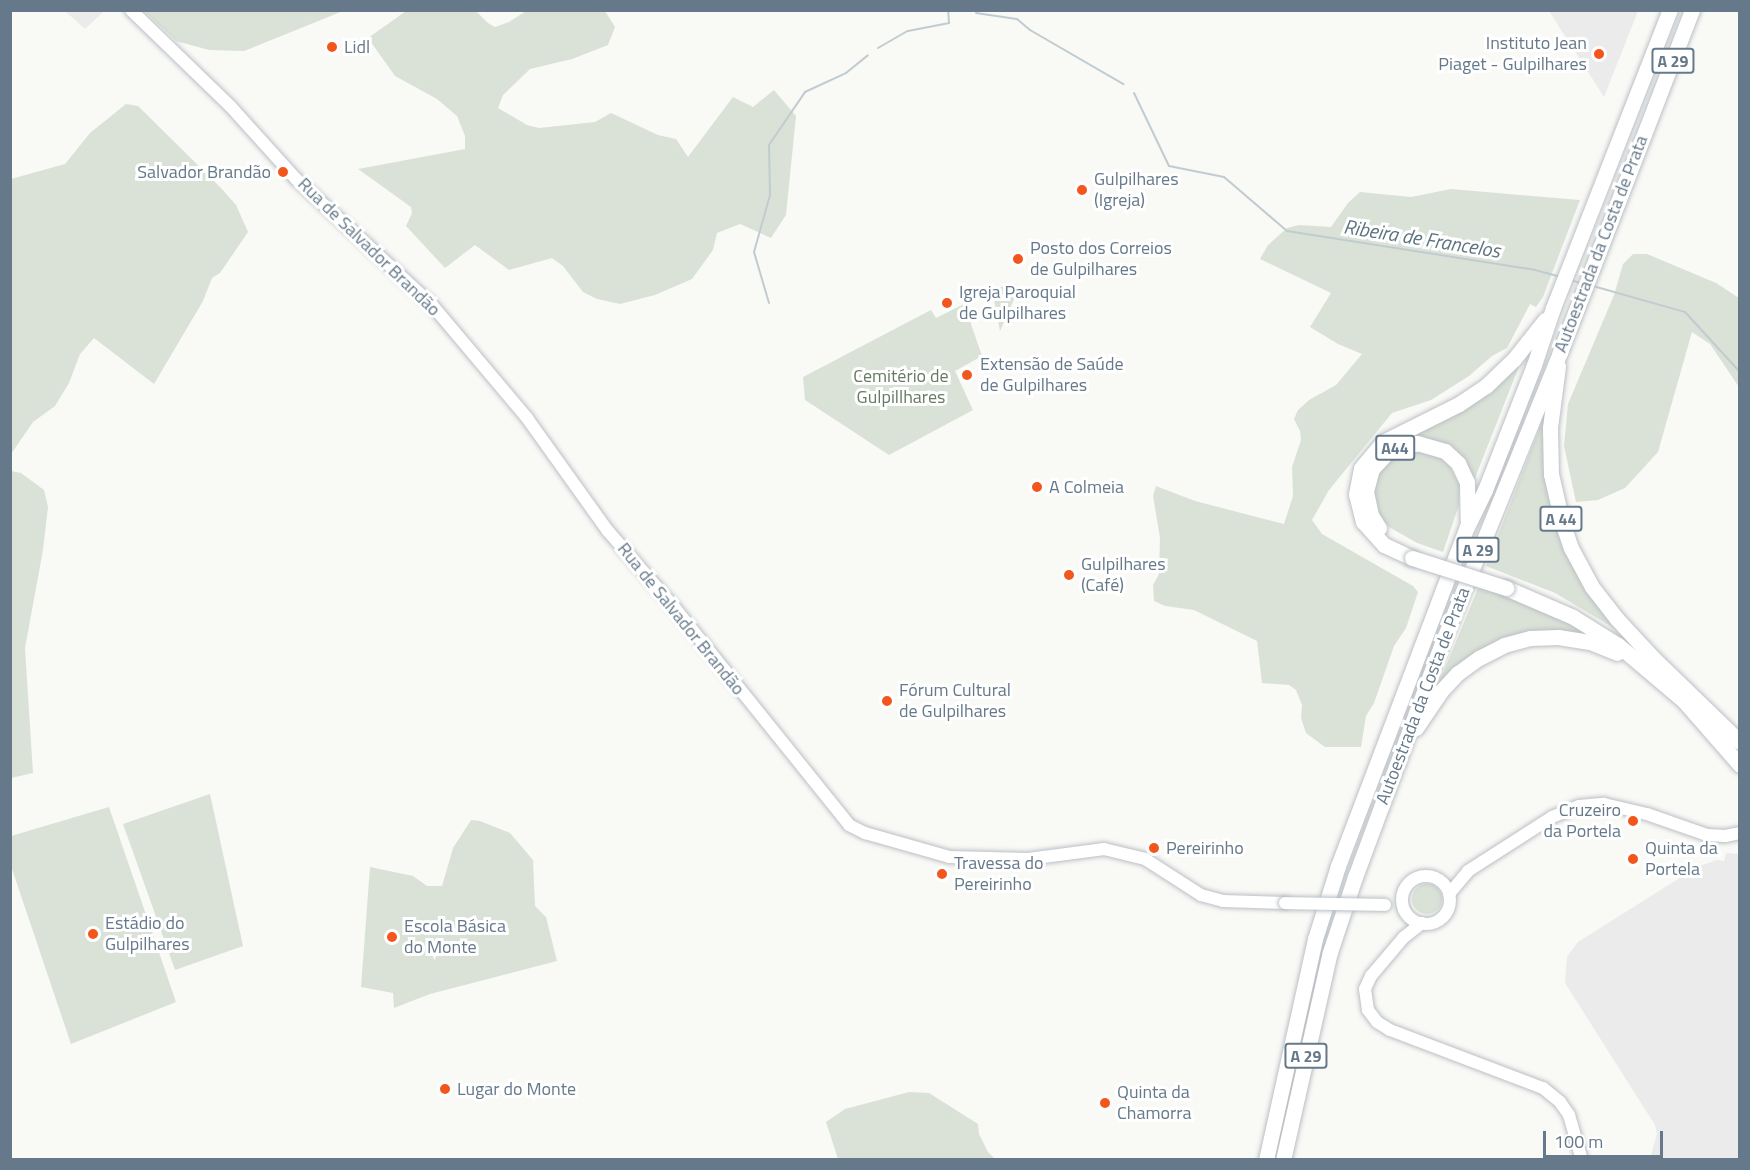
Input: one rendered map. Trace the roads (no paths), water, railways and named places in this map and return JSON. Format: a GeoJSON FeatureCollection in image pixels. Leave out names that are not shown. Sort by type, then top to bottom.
{"type":"FeatureCollection","features":[{"type":"Feature","properties":{"kind":"highway","name":"Autoestrada da Costa de Prata"},"geometry":{"type":"LineString","coordinates":[[1266,1160],[1317,928],[1346,844],[1467,527],[1485,490],[1514,418],[1553,308],[1670,10]]}},
{"type":"Feature","properties":{"kind":"highway","name":"Autoestrada da Costa de Prata"},"geometry":{"type":"LineString","coordinates":[[1283,1160],[1330,952],[1401,751],[1465,584],[1560,352],[1692,10]]}},
{"type":"Feature","properties":{"kind":"highway"},"geometry":{"type":"LineString","coordinates":[[1553,308],[1514,359],[1486,386],[1459,404],[1393,436],[1375,450],[1358,476],[1356,494],[1359,514],[1374,538],[1394,551],[1413,554],[1508,584],[1576,610],[1653,658]]}},
{"type":"Feature","properties":{"kind":"highway","name":"A 44"},"geometry":{"type":"LineString","coordinates":[[1560,352],[1550,428],[1550,453],[1552,483],[1571,548],[1593,587],[1653,658],[1740,742]]}},
{"type":"Feature","properties":{"kind":"highway","name":"A44"},"geometry":{"type":"LineString","coordinates":[[1413,554],[1381,531],[1368,505],[1366,491],[1372,469],[1388,452],[1408,443],[1428,444],[1445,451],[1458,464],[1467,482],[1467,527]]}},
{"type":"Feature","properties":{"kind":"highway"},"geometry":{"type":"LineString","coordinates":[[1508,584],[1573,617],[1618,645],[1684,701],[1740,765]]}},
{"type":"Feature","properties":{"kind":"highway"},"geometry":{"type":"LineString","coordinates":[[1401,751],[1450,681],[1479,658],[1504,645],[1538,638],[1574,639],[1604,647],[1635,660]]}},
{"type":"Feature","properties":{"kind":"main road","name":"Rua de Salvador Brandão"},"geometry":{"type":"LineString","coordinates":[[131,10],[231,107],[296,178],[432,305],[526,418],[608,531],[674,607],[849,825],[865,833],[949,857],[1028,859],[1104,849],[1145,859],[1201,895],[1223,901],[1385,905]]}},
{"type":"Feature","properties":{"kind":"main road"},"geometry":{"type":"LineString","coordinates":[[1385,905],[1422,923],[1430,923],[1443,916],[1448,909],[1449,894],[1468,871],[1552,817],[1579,806],[1604,804],[1647,814],[1707,835],[1725,836],[1740,832]]}},
{"type":"Feature","properties":{"kind":"main road"},"geometry":{"type":"LineString","coordinates":[[1385,905],[1403,895],[1410,882],[1416,878],[1423,876],[1437,879],[1468,871]]}},
{"type":"Feature","properties":{"kind":"main road"},"geometry":{"type":"LineString","coordinates":[[1437,879],[1449,894]]}},
{"type":"Feature","properties":{"kind":"main road"},"geometry":{"type":"LineString","coordinates":[[1403,895],[1407,914],[1404,937]]}},
{"type":"Feature","properties":{"kind":"main road"},"geometry":{"type":"LineString","coordinates":[[1422,923],[1404,937],[1371,975],[1365,989],[1368,1010],[1377,1022],[1390,1030],[1543,1088],[1560,1102],[1569,1115],[1582,1160]]}},
{"type":"Feature","properties":{"kind":"waterway","name":"Ribeira de Francelos"},"geometry":{"type":"LineString","coordinates":[[878,48],[908,31],[949,23],[948,10]]}},
{"type":"Feature","properties":{"kind":"waterway","name":"Ribeira de Francelos"},"geometry":{"type":"LineString","coordinates":[[976,13],[1017,19],[1030,30],[1123,84]]}},
{"type":"Feature","properties":{"kind":"waterway","name":"Ribeira de Francelos"},"geometry":{"type":"LineString","coordinates":[[769,303],[754,252],[770,195],[769,145],[805,92],[846,73],[868,55]]}},
{"type":"Feature","properties":{"kind":"waterway","name":"Ribeira de Francelos"},"geometry":{"type":"LineString","coordinates":[[1134,93],[1169,166],[1224,177],[1287,231],[1535,270],[1558,276]]}},
{"type":"Feature","properties":{"kind":"waterway","name":"Ribeira de Francelos"},"geometry":{"type":"LineString","coordinates":[[1570,280],[1581,283]]}},
{"type":"Feature","properties":{"kind":"waterway","name":"Ribeira de Francelos"},"geometry":{"type":"LineString","coordinates":[[1593,286],[1685,312],[1740,372]]}},
{"type":"Feature","properties":{"kind":"place","name":"Lidl"},"geometry":{"type":"Point","coordinates":[332,47]}},
{"type":"Feature","properties":{"kind":"place","name":"Instituto Jean Piaget - Gulpilhares"},"geometry":{"type":"Point","coordinates":[1599,54]}},
{"type":"Feature","properties":{"kind":"place","name":"Salvador Brandão"},"geometry":{"type":"Point","coordinates":[283,172]}},
{"type":"Feature","properties":{"kind":"place","name":"Gulpilhares (Igreja)"},"geometry":{"type":"Point","coordinates":[1082,190]}},
{"type":"Feature","properties":{"kind":"place","name":"Posto dos Correios de Gulpilhares"},"geometry":{"type":"Point","coordinates":[1018,259]}},
{"type":"Feature","properties":{"kind":"place","name":"Igreja Paroquial de Gulpilhares"},"geometry":{"type":"Point","coordinates":[947,303]}},
{"type":"Feature","properties":{"kind":"place","name":"Extensão de Saúde de Gulpilhares"},"geometry":{"type":"Point","coordinates":[967,375]}},
{"type":"Feature","properties":{"kind":"place","name":"A Colmeia"},"geometry":{"type":"Point","coordinates":[1037,487]}},
{"type":"Feature","properties":{"kind":"place","name":"Gulpilhares (Café)"},"geometry":{"type":"Point","coordinates":[1069,575]}},
{"type":"Feature","properties":{"kind":"place","name":"Fórum Cultural de Gulpilhares"},"geometry":{"type":"Point","coordinates":[887,701]}},
{"type":"Feature","properties":{"kind":"place","name":"Cruzeiro da Portela"},"geometry":{"type":"Point","coordinates":[1633,821]}},
{"type":"Feature","properties":{"kind":"place","name":"Pereirinho"},"geometry":{"type":"Point","coordinates":[1154,848]}},
{"type":"Feature","properties":{"kind":"place","name":"Quinta da Portela"},"geometry":{"type":"Point","coordinates":[1633,859]}},
{"type":"Feature","properties":{"kind":"place","name":"Travessa do Pereirinho"},"geometry":{"type":"Point","coordinates":[942,874]}},
{"type":"Feature","properties":{"kind":"place","name":"Estádio do Gulpilhares"},"geometry":{"type":"Point","coordinates":[93,934]}},
{"type":"Feature","properties":{"kind":"place","name":"Escola Básica do Monte"},"geometry":{"type":"Point","coordinates":[392,937]}},
{"type":"Feature","properties":{"kind":"place","name":"Lugar do Monte"},"geometry":{"type":"Point","coordinates":[445,1089]}},
{"type":"Feature","properties":{"kind":"place","name":"Quinta da Chamorra"},"geometry":{"type":"Point","coordinates":[1105,1103]}},
{"type":"Feature","properties":{"kind":"park label","name":"Cemitério de Gulpillhares"},"geometry":{"type":"Point","coordinates":[901,388]}}]}
